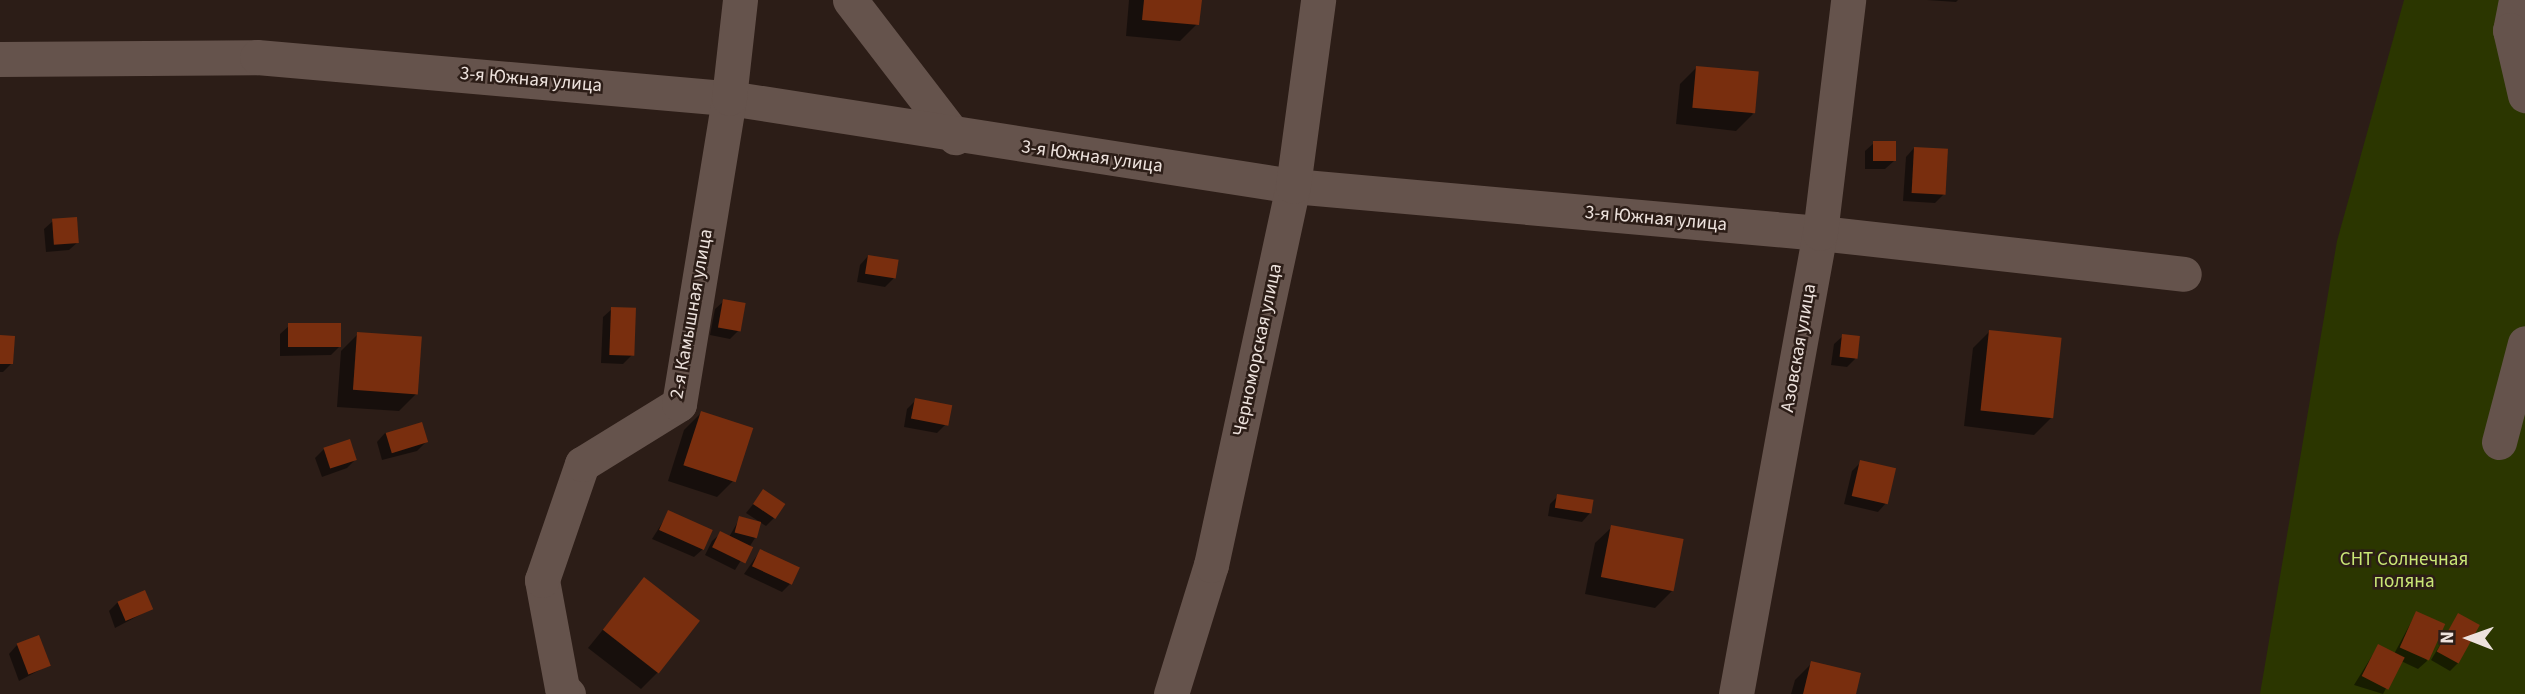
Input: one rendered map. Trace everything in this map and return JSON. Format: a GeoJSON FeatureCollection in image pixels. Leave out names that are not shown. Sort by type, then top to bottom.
{"type":"FeatureCollection","features":[{"type":"Feature","properties":{"kind":"street","name":"2-я Камышная улица"},"geometry":{"type":"LineString","coordinates":[[568,694],[562,688],[542,580],[582,464],[680,404],[729,97],[740,0]]}},
{"type":"Feature","properties":{"kind":"street"},"geometry":{"type":"LineString","coordinates":[[850,0],[955,137]]}},
{"type":"Feature","properties":{"kind":"street","name":"Черноморская улица"},"geometry":{"type":"LineString","coordinates":[[1171,694],[1211,565],[1293,187],[1318,0]]}},
{"type":"Feature","properties":{"kind":"street","name":"Азовская улица"},"geometry":{"type":"LineString","coordinates":[[1736,694],[1820,233],[1848,0]]}},
{"type":"Feature","properties":{"kind":"street"},"geometry":{"type":"LineString","coordinates":[[2516,0],[2510,30],[2525,95]]}},
{"type":"Feature","properties":{"kind":"street","name":"3-я Южная улица"},"geometry":{"type":"LineString","coordinates":[[0,59],[257,57],[729,97],[955,137],[1293,187],[1820,233],[2184,274]]}},
{"type":"Feature","properties":{"kind":"street"},"geometry":{"type":"LineString","coordinates":[[2499,442],[2525,342]]}},
{"type":"Feature","properties":{"kind":"green space","name":"СНТ Солнечная поляна"},"geometry":{"type":"Polygon","coordinates":[[[2404,0],[2525,0],[2525,694],[2260,694],[2337,241],[2404,0]]]}},
{"type":"Feature","properties":{"kind":"building"},"geometry":{"type":"Polygon","coordinates":[[[1144,0],[1202,0],[1199,25],[1142,20],[1144,0]]]}},
{"type":"Feature","properties":{"kind":"building"},"geometry":{"type":"Polygon","coordinates":[[[1696,66],[1759,71],[1755,113],[1692,108],[1696,66]]]}},
{"type":"Feature","properties":{"kind":"building"},"geometry":{"type":"Polygon","coordinates":[[[1873,141],[1896,141],[1896,161],[1873,161],[1873,141]]]}},
{"type":"Feature","properties":{"kind":"building"},"geometry":{"type":"Polygon","coordinates":[[[1914,147],[1948,149],[1946,195],[1912,193],[1914,147]]]}},
{"type":"Feature","properties":{"kind":"building"},"geometry":{"type":"Polygon","coordinates":[[[77,217],[79,243],[54,245],[52,219],[77,217]]]}},
{"type":"Feature","properties":{"kind":"building"},"geometry":{"type":"Polygon","coordinates":[[[868,255],[899,260],[896,279],[865,274],[868,255]]]}},
{"type":"Feature","properties":{"kind":"building"},"geometry":{"type":"Polygon","coordinates":[[[723,299],[746,303],[741,332],[718,328],[723,299]]]}},
{"type":"Feature","properties":{"kind":"building"},"geometry":{"type":"Polygon","coordinates":[[[611,307],[636,308],[634,356],[609,355],[611,307]]]}},
{"type":"Feature","properties":{"kind":"building"},"geometry":{"type":"Polygon","coordinates":[[[288,323],[341,323],[341,347],[288,347],[288,323]]]}},
{"type":"Feature","properties":{"kind":"building"},"geometry":{"type":"Polygon","coordinates":[[[1989,330],[2062,338],[2053,418],[1981,411],[1989,330]]]}},
{"type":"Feature","properties":{"kind":"building"},"geometry":{"type":"Polygon","coordinates":[[[357,332],[422,337],[418,394],[353,390],[357,332]]]}},
{"type":"Feature","properties":{"kind":"building"},"geometry":{"type":"Polygon","coordinates":[[[1842,334],[1860,336],[1857,359],[1840,357],[1842,334]]]}},
{"type":"Feature","properties":{"kind":"building"},"geometry":{"type":"Polygon","coordinates":[[[0,335],[15,336],[13,364],[0,364],[0,335]]]}},
{"type":"Feature","properties":{"kind":"building"},"geometry":{"type":"Polygon","coordinates":[[[915,398],[952,405],[948,426],[911,419],[915,398]]]}},
{"type":"Feature","properties":{"kind":"building"},"geometry":{"type":"Polygon","coordinates":[[[701,411],[753,428],[736,482],[683,465],[701,411]]]}},
{"type":"Feature","properties":{"kind":"building"},"geometry":{"type":"Polygon","coordinates":[[[422,422],[428,442],[392,453],[386,433],[422,422]]]}},
{"type":"Feature","properties":{"kind":"building"},"geometry":{"type":"Polygon","coordinates":[[[350,439],[357,460],[330,469],[323,448],[350,439]]]}},
{"type":"Feature","properties":{"kind":"building"},"geometry":{"type":"Polygon","coordinates":[[[1860,460],[1896,468],[1888,504],[1852,496],[1860,460]]]}},
{"type":"Feature","properties":{"kind":"building"},"geometry":{"type":"Polygon","coordinates":[[[763,489],[785,504],[775,519],[753,504],[763,489]]]}},
{"type":"Feature","properties":{"kind":"building"},"geometry":{"type":"Polygon","coordinates":[[[1557,494],[1594,500],[1591,514],[1555,508],[1557,494]]]}},
{"type":"Feature","properties":{"kind":"building"},"geometry":{"type":"Polygon","coordinates":[[[668,510],[713,530],[704,550],[659,530],[668,510]]]}},
{"type":"Feature","properties":{"kind":"building"},"geometry":{"type":"Polygon","coordinates":[[[739,516],[761,522],[757,538],[735,532],[739,516]]]}},
{"type":"Feature","properties":{"kind":"building"},"geometry":{"type":"Polygon","coordinates":[[[1611,525],[1684,539],[1674,591],[1601,577],[1611,525]]]}},
{"type":"Feature","properties":{"kind":"building"},"geometry":{"type":"Polygon","coordinates":[[[720,531],[753,547],[745,563],[712,547],[720,531]]]}},
{"type":"Feature","properties":{"kind":"building"},"geometry":{"type":"Polygon","coordinates":[[[760,549],[800,568],[792,585],[752,566],[760,549]]]}},
{"type":"Feature","properties":{"kind":"building"},"geometry":{"type":"Polygon","coordinates":[[[644,577],[700,621],[659,674],[603,630],[644,577]]]}},
{"type":"Feature","properties":{"kind":"building"},"geometry":{"type":"Polygon","coordinates":[[[145,590],[153,609],[126,621],[117,602],[145,590]]]}},
{"type":"Feature","properties":{"kind":"building"},"geometry":{"type":"Polygon","coordinates":[[[2416,611],[2445,624],[2429,661],[2400,648],[2416,611]]]}},
{"type":"Feature","properties":{"kind":"building"},"geometry":{"type":"Polygon","coordinates":[[[2458,613],[2480,625],[2459,664],[2437,651],[2458,613]]]}},
{"type":"Feature","properties":{"kind":"building"},"geometry":{"type":"Polygon","coordinates":[[[39,635],[51,666],[28,674],[17,644],[39,635]]]}},
{"type":"Feature","properties":{"kind":"building"},"geometry":{"type":"Polygon","coordinates":[[[2378,644],[2405,658],[2388,690],[2362,676],[2378,644]]]}},
{"type":"Feature","properties":{"kind":"building"},"geometry":{"type":"Polygon","coordinates":[[[1811,661],[1861,673],[1856,694],[1803,694],[1811,661]]]}}]}
